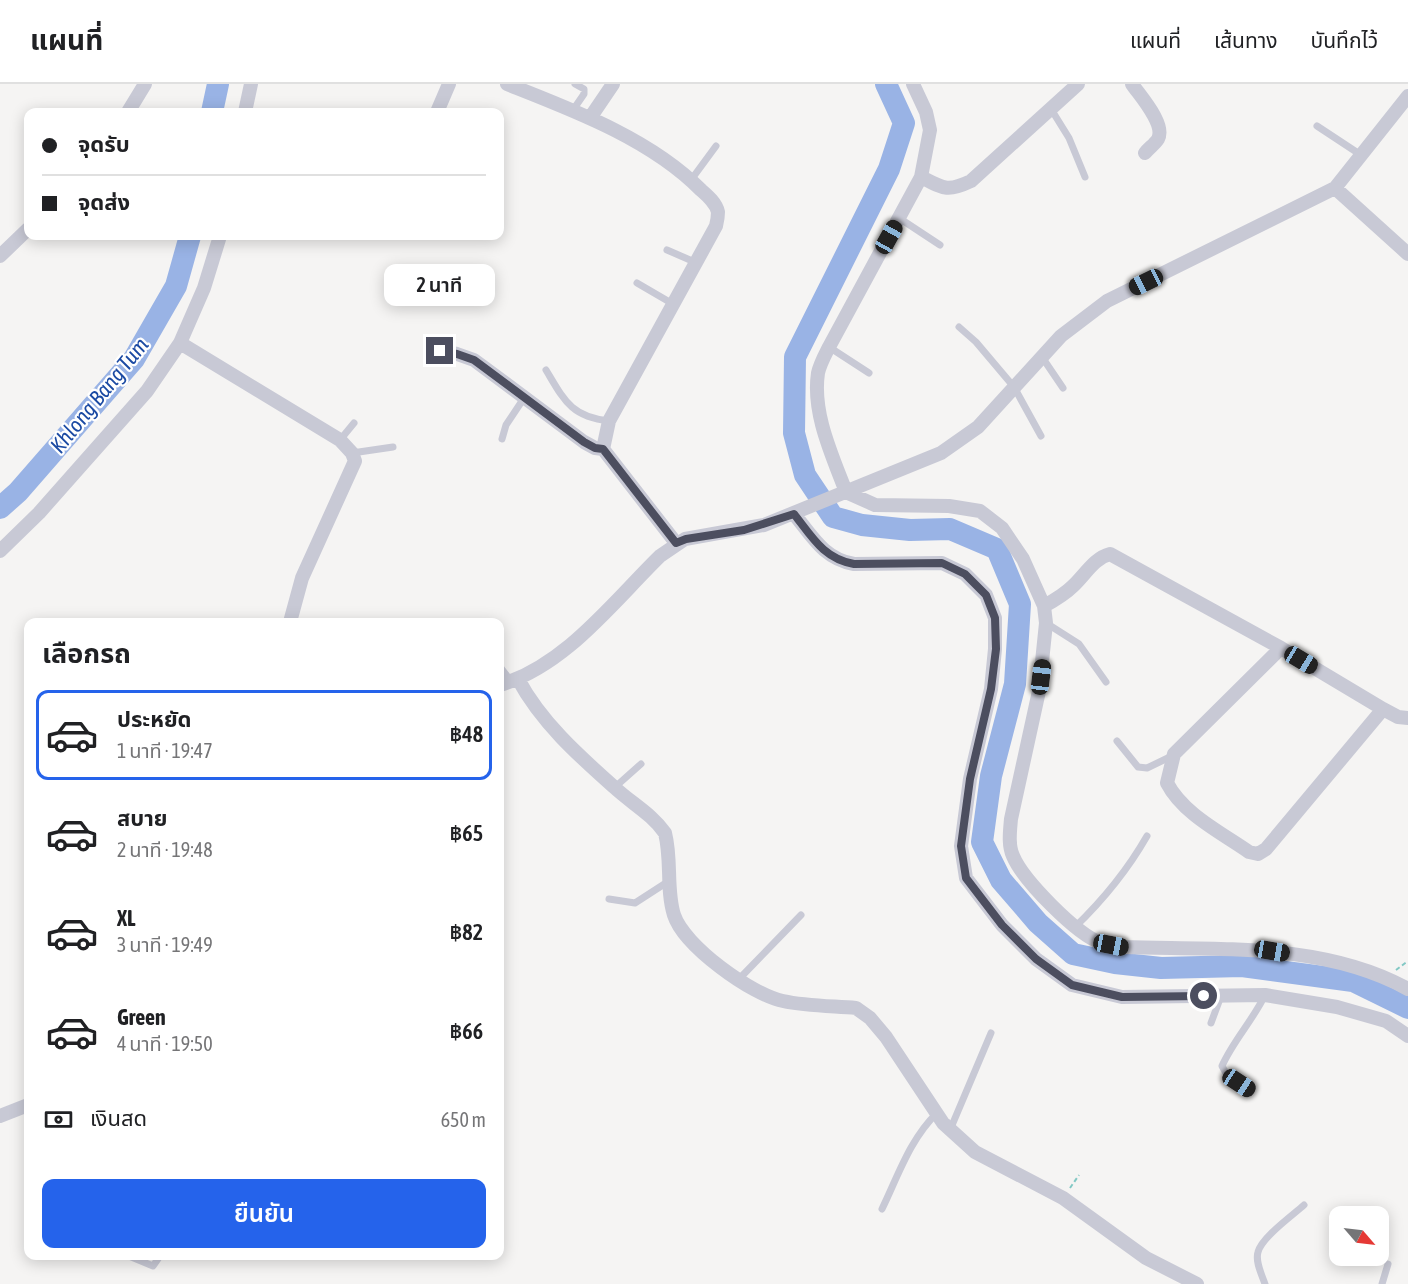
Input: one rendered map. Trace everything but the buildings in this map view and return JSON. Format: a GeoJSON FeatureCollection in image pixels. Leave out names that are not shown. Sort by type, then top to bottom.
{"type":"FeatureCollection","features":[{"type":"Feature","properties":{"kind":"street"},"geometry":{"type":"LineString","coordinates":[[130,108],[145,84]]}},
{"type":"Feature","properties":{"kind":"street"},"geometry":{"type":"LineString","coordinates":[[247,108],[251,84]]}},
{"type":"Feature","properties":{"kind":"street"},"geometry":{"type":"LineString","coordinates":[[438,108],[449,84]]}},
{"type":"Feature","properties":{"kind":"street"},"geometry":{"type":"LineString","coordinates":[[507,84],[573,110],[661,156],[691,180],[713,202],[718,213],[716,226],[697,263],[609,421],[603,449]]}},
{"type":"Feature","properties":{"kind":"street"},"geometry":{"type":"LineString","coordinates":[[590,118],[613,84]]}},
{"type":"Feature","properties":{"kind":"street"},"geometry":{"type":"LineString","coordinates":[[843,493],[817,399],[819,371],[829,346],[921,177],[930,130],[926,112],[913,84]]}},
{"type":"Feature","properties":{"kind":"street"},"geometry":{"type":"LineString","coordinates":[[921,177],[943,188],[954,189],[971,181],[1078,84]]}},
{"type":"Feature","properties":{"kind":"street"},"geometry":{"type":"LineString","coordinates":[[1132,84],[1159,122],[1158,139],[1145,153]]}},
{"type":"Feature","properties":{"kind":"street"},"geometry":{"type":"LineString","coordinates":[[1197,1284],[1146,1258],[1063,1198],[975,1152],[950,1130],[886,1037],[862,1012],[856,1008],[782,1001],[765,995],[739,978],[684,935],[674,917],[665,833],[658,823],[614,788],[510,682],[547,664],[567,648],[676,543],[701,536],[754,528],[941,453],[978,427],[1061,336],[1107,301],[1335,188],[1408,96]]}},
{"type":"Feature","properties":{"kind":"street"},"geometry":{"type":"LineString","coordinates":[[1335,188],[1408,254]]}},
{"type":"Feature","properties":{"kind":"street"},"geometry":{"type":"LineString","coordinates":[[0,256],[24,233]]}},
{"type":"Feature","properties":{"kind":"street"},"geometry":{"type":"LineString","coordinates":[[0,551],[39,513],[147,391],[180,343],[204,288],[219,240]]}},
{"type":"Feature","properties":{"kind":"street"},"geometry":{"type":"LineString","coordinates":[[180,343],[340,440],[352,453],[355,461],[302,578],[291,618]]}},
{"type":"Feature","properties":{"kind":"street"},"geometry":{"type":"LineString","coordinates":[[440,351],[474,360],[584,442],[595,448],[603,449],[676,543]]}},
{"type":"Feature","properties":{"kind":"street"},"geometry":{"type":"LineString","coordinates":[[843,493],[874,505],[957,506],[984,513],[994,519],[1011,538],[1044,606],[1046,623],[1039,691],[1013,804],[1010,846],[1012,856],[1033,884],[1075,927],[1100,943],[1123,947],[1272,951],[1345,964],[1387,977],[1408,989]]}},
{"type":"Feature","properties":{"kind":"street"},"geometry":{"type":"LineString","coordinates":[[798,512],[827,554],[841,562],[854,564],[942,563],[965,574],[986,595],[995,618],[996,649],[991,689],[970,779],[961,846],[966,878],[1002,925],[1036,959],[1072,985],[1122,997],[1265,995],[1337,1007],[1386,1021],[1408,1036]]}},
{"type":"Feature","properties":{"kind":"street"},"geometry":{"type":"LineString","coordinates":[[1044,606],[1062,596],[1096,562],[1110,554],[1281,648],[1407,721]]}},
{"type":"Feature","properties":{"kind":"street"},"geometry":{"type":"LineString","coordinates":[[1281,648],[1174,754],[1167,783],[1172,793],[1186,807],[1249,852],[1258,854],[1266,849],[1383,709]]}},
{"type":"Feature","properties":{"kind":"street"},"geometry":{"type":"LineString","coordinates":[[0,1116],[24,1107]]}},
{"type":"Feature","properties":{"kind":"lane"},"geometry":{"type":"LineString","coordinates":[[573,110],[584,94],[584,89],[575,84]]}},
{"type":"Feature","properties":{"kind":"lane"},"geometry":{"type":"LineString","coordinates":[[1051,109],[1069,138],[1085,177]]}},
{"type":"Feature","properties":{"kind":"lane"},"geometry":{"type":"LineString","coordinates":[[1317,126],[1361,155]]}},
{"type":"Feature","properties":{"kind":"lane"},"geometry":{"type":"LineString","coordinates":[[691,180],[716,146]]}},
{"type":"Feature","properties":{"kind":"lane"},"geometry":{"type":"LineString","coordinates":[[899,218],[940,244]]}},
{"type":"Feature","properties":{"kind":"lane"},"geometry":{"type":"LineString","coordinates":[[667,250],[697,263]]}},
{"type":"Feature","properties":{"kind":"lane"},"geometry":{"type":"LineString","coordinates":[[638,283],[673,304]]}},
{"type":"Feature","properties":{"kind":"lane"},"geometry":{"type":"LineString","coordinates":[[959,327],[976,342],[1014,387],[1041,436]]}},
{"type":"Feature","properties":{"kind":"lane"},"geometry":{"type":"LineString","coordinates":[[829,346],[868,373]]}},
{"type":"Feature","properties":{"kind":"lane"},"geometry":{"type":"LineString","coordinates":[[1042,357],[1063,388]]}},
{"type":"Feature","properties":{"kind":"lane"},"geometry":{"type":"LineString","coordinates":[[546,370],[563,398],[576,412],[590,419],[609,421]]}},
{"type":"Feature","properties":{"kind":"lane"},"geometry":{"type":"LineString","coordinates":[[502,439],[506,425],[524,398]]}},
{"type":"Feature","properties":{"kind":"lane"},"geometry":{"type":"LineString","coordinates":[[340,440],[354,423]]}},
{"type":"Feature","properties":{"kind":"lane"},"geometry":{"type":"LineString","coordinates":[[352,453],[393,447]]}},
{"type":"Feature","properties":{"kind":"lane"},"geometry":{"type":"LineString","coordinates":[[1046,623],[1079,644],[1106,682]]}},
{"type":"Feature","properties":{"kind":"lane"},"geometry":{"type":"LineString","coordinates":[[1117,741],[1138,767],[1147,768],[1174,754]]}},
{"type":"Feature","properties":{"kind":"lane"},"geometry":{"type":"LineString","coordinates":[[614,788],[641,764]]}},
{"type":"Feature","properties":{"kind":"lane"},"geometry":{"type":"LineString","coordinates":[[1075,927],[1104,900],[1129,867],[1147,836]]}},
{"type":"Feature","properties":{"kind":"lane"},"geometry":{"type":"LineString","coordinates":[[609,899],[635,903],[670,880]]}},
{"type":"Feature","properties":{"kind":"lane"},"geometry":{"type":"LineString","coordinates":[[739,978],[801,915]]}},
{"type":"Feature","properties":{"kind":"lane"},"geometry":{"type":"LineString","coordinates":[[1251,1090],[1227,1075],[1222,1066],[1227,1054],[1254,1018],[1265,995]]}},
{"type":"Feature","properties":{"kind":"lane"},"geometry":{"type":"LineString","coordinates":[[1211,1023],[1221,996]]}},
{"type":"Feature","properties":{"kind":"lane"},"geometry":{"type":"LineString","coordinates":[[950,1130],[991,1033]]}},
{"type":"Feature","properties":{"kind":"lane"},"geometry":{"type":"LineString","coordinates":[[882,1209],[915,1139],[937,1113]]}},
{"type":"Feature","properties":{"kind":"lane"},"geometry":{"type":"LineString","coordinates":[[1265,1284],[1259,1267],[1258,1253],[1264,1242],[1304,1205]]}},
{"type":"Feature","properties":{"kind":"lane"},"geometry":{"type":"LineString","coordinates":[[139,1260],[153,1266],[157,1260]]}},
{"type":"Feature","properties":{"kind":"lane"},"geometry":{"type":"LineString","coordinates":[[1382,1284],[1387,1266]]}},
{"type":"Feature","properties":{"kind":"waterway","name":"Khlong Bang Tum"},"geometry":{"type":"LineString","coordinates":[[213,108],[218,84]]}},
{"type":"Feature","properties":{"kind":"waterway","name":"Khlong Bang Tum"},"geometry":{"type":"LineString","coordinates":[[886,84],[904,123],[889,169],[795,357],[794,433],[805,475],[833,517],[862,525],[910,530],[950,529],[997,549],[1020,604],[1015,684],[991,776],[982,842],[1001,880],[1038,923],[1073,954],[1115,963],[1161,968],[1242,966],[1353,981],[1408,1008]]}},
{"type":"Feature","properties":{"kind":"waterway","name":"Khlong Bang Tum"},"geometry":{"type":"LineString","coordinates":[[0,508],[18,492],[134,359],[176,286],[189,240]]}},
{"type":"Feature","properties":{"kind":"route"},"geometry":{"type":"LineString","coordinates":[[440,351],[474,360],[584,442],[595,448],[603,449],[676,543],[701,536],[744,530],[794,514],[827,554],[841,562],[854,564],[942,563],[965,574],[986,595],[995,618],[996,649],[991,689],[970,779],[961,846],[966,878],[1002,925],[1036,959],[1072,985],[1122,997],[1204,996]]}}]}
